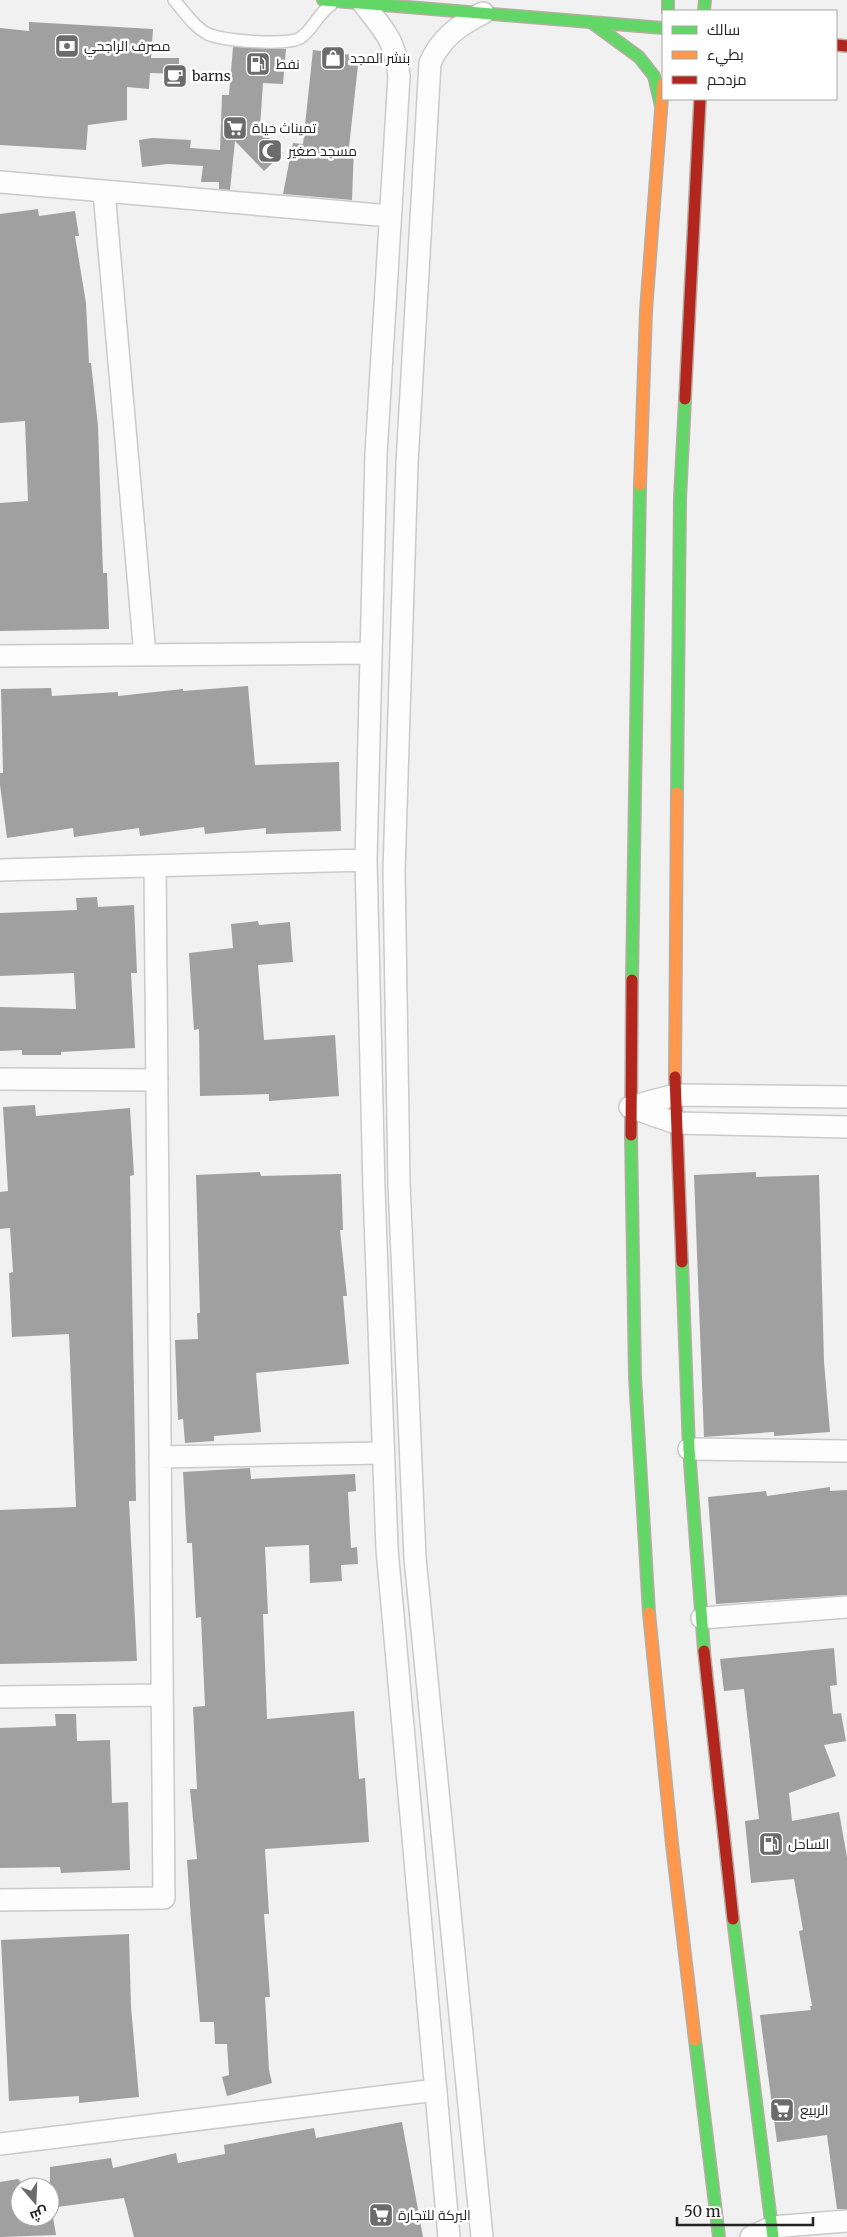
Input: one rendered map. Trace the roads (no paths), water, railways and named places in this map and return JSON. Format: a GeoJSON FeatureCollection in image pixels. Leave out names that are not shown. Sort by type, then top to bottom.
{"type":"FeatureCollection","features":[{"type":"Feature","properties":{"kind":"main road"},"geometry":{"type":"LineString","coordinates":[[323,0],[662,28]]}},
{"type":"Feature","properties":{"kind":"main road"},"geometry":{"type":"LineString","coordinates":[[591,22],[639,57],[654,76],[662,106]]}},
{"type":"Feature","properties":{"kind":"main road"},"geometry":{"type":"LineString","coordinates":[[662,100],[643,382],[634,781],[630,1107],[632,1281],[638,1452],[654,1654],[675,1861],[719,2237]]}},
{"type":"Feature","properties":{"kind":"main road"},"geometry":{"type":"LineString","coordinates":[[700,102],[680,500],[674,1024],[676,1123],[689,1449],[702,1618],[740,1978],[772,2232]]}},
{"type":"Feature","properties":{"kind":"street"},"geometry":{"type":"LineString","coordinates":[[354,2],[391,40],[396,53],[399,76],[376,454],[366,860],[374,1189],[387,1549],[449,2237]]}},
{"type":"Feature","properties":{"kind":"street"},"geometry":{"type":"LineString","coordinates":[[482,2237],[415,1558],[399,1183],[394,871],[406,463],[430,63],[438,46],[459,25],[483,13]]}},
{"type":"Feature","properties":{"kind":"street"},"geometry":{"type":"LineString","coordinates":[[0,182],[390,216]]}},
{"type":"Feature","properties":{"kind":"street"},"geometry":{"type":"LineString","coordinates":[[104,192],[145,655]]}},
{"type":"Feature","properties":{"kind":"street"},"geometry":{"type":"LineString","coordinates":[[0,656],[371,653]]}},
{"type":"Feature","properties":{"kind":"street"},"geometry":{"type":"LineString","coordinates":[[0,870],[366,860]]}},
{"type":"Feature","properties":{"kind":"street"},"geometry":{"type":"LineString","coordinates":[[0,1900],[164,1898],[155,866]]}},
{"type":"Feature","properties":{"kind":"street"},"geometry":{"type":"LineString","coordinates":[[0,1079],[157,1080]]}},
{"type":"Feature","properties":{"kind":"street"},"geometry":{"type":"LineString","coordinates":[[630,1107],[676,1095],[847,1097]]}},
{"type":"Feature","properties":{"kind":"street"},"geometry":{"type":"LineString","coordinates":[[630,1107],[676,1123],[847,1127]]}},
{"type":"Feature","properties":{"kind":"street"},"geometry":{"type":"LineString","coordinates":[[689,1449],[847,1451]]}},
{"type":"Feature","properties":{"kind":"street"},"geometry":{"type":"LineString","coordinates":[[160,1457],[383,1453]]}},
{"type":"Feature","properties":{"kind":"street"},"geometry":{"type":"LineString","coordinates":[[702,1618],[847,1607]]}},
{"type":"Feature","properties":{"kind":"street"},"geometry":{"type":"LineString","coordinates":[[0,1697],[162,1695]]}},
{"type":"Feature","properties":{"kind":"street"},"geometry":{"type":"LineString","coordinates":[[0,2144],[436,2090]]}},
{"type":"Feature","properties":{"kind":"street"},"geometry":{"type":"LineString","coordinates":[[751,2237],[847,2221]]}},
{"type":"Feature","properties":{"kind":"lane"},"geometry":{"type":"LineString","coordinates":[[174,0],[200,29],[211,36],[288,42],[304,36],[325,9],[354,2]]}},
{"type":"Feature","properties":{"kind":"place","name":"مصرف الراجحي"},"geometry":{"type":"Point","coordinates":[67,46]}},
{"type":"Feature","properties":{"kind":"place","name":"بنشر المجد"},"geometry":{"type":"Point","coordinates":[333,58]}},
{"type":"Feature","properties":{"kind":"place","name":"نفط"},"geometry":{"type":"Point","coordinates":[258,64]}},
{"type":"Feature","properties":{"kind":"place","name":"barns"},"geometry":{"type":"Point","coordinates":[175,76]}},
{"type":"Feature","properties":{"kind":"place","name":"تميناث حياة"},"geometry":{"type":"Point","coordinates":[235,128]}},
{"type":"Feature","properties":{"kind":"place","name":"مسجد صغير"},"geometry":{"type":"Point","coordinates":[270,151]}},
{"type":"Feature","properties":{"kind":"place","name":"الساحل"},"geometry":{"type":"Point","coordinates":[771,1844]}},
{"type":"Feature","properties":{"kind":"place","name":"الربيع"},"geometry":{"type":"Point","coordinates":[782,2110]}},
{"type":"Feature","properties":{"kind":"place","name":"البركة للتجارة"},"geometry":{"type":"Point","coordinates":[381,2215]}}]}
